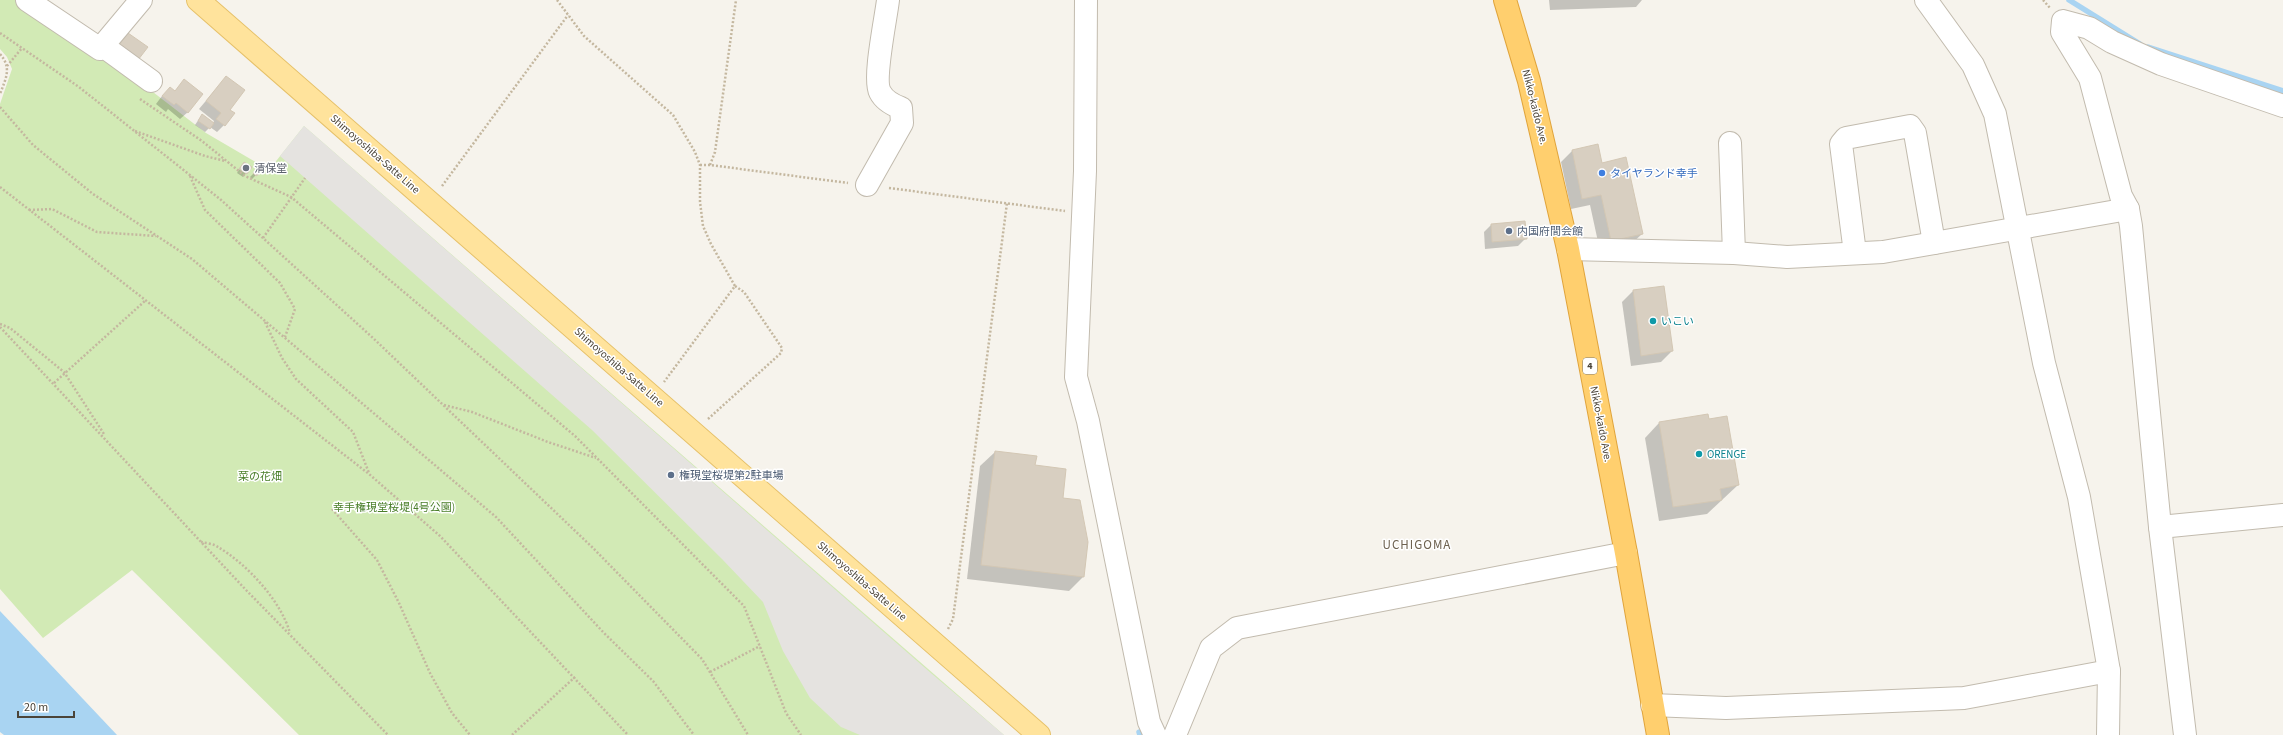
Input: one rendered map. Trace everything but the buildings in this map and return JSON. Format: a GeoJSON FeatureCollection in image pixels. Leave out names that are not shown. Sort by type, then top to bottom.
{"type":"FeatureCollection","features":[{"type":"Feature","properties":{"kind":"highway","name":"Nikko-kaido Ave."},"geometry":{"type":"LineString","coordinates":[[1505,0],[1530,81],[1568,249],[1626,553],[1658,735]]}},
{"type":"Feature","properties":{"kind":"main road","name":"Shimoyoshiba-Satte Line"},"geometry":{"type":"LineString","coordinates":[[198,0],[1040,735]]}},
{"type":"Feature","properties":{"kind":"street"},"geometry":{"type":"LineString","coordinates":[[27,0],[100,49],[141,0]]}},
{"type":"Feature","properties":{"kind":"street"},"geometry":{"type":"LineString","coordinates":[[867,185],[902,123],[901,108],[889,103],[880,92],[877,79],[888,0]]}},
{"type":"Feature","properties":{"kind":"street"},"geometry":{"type":"LineString","coordinates":[[1086,0],[1083,213],[1076,377],[1088,421],[1149,722],[1155,735]]}},
{"type":"Feature","properties":{"kind":"street"},"geometry":{"type":"LineString","coordinates":[[1926,0],[1973,66],[1995,114],[2019,229],[2044,363],[2079,498],[2109,672],[2108,735]]}},
{"type":"Feature","properties":{"kind":"street"},"geometry":{"type":"LineString","coordinates":[[2185,735],[2160,527],[2131,226],[2128,210],[2121,196],[2090,78],[2062,32],[2062,21],[2089,28],[2112,42],[2161,64],[2283,106]]}},
{"type":"Feature","properties":{"kind":"street"},"geometry":{"type":"LineString","coordinates":[[103,46],[143,88]]}},
{"type":"Feature","properties":{"kind":"street"},"geometry":{"type":"LineString","coordinates":[[1855,253],[1841,144],[1846,138],[1910,126],[1915,133],[1934,243]]}},
{"type":"Feature","properties":{"kind":"street"},"geometry":{"type":"LineString","coordinates":[[1730,143],[1734,253]]}},
{"type":"Feature","properties":{"kind":"street"},"geometry":{"type":"LineString","coordinates":[[1568,249],[1734,253],[1786,257],[1883,252],[2128,210]]}},
{"type":"Feature","properties":{"kind":"street"},"geometry":{"type":"LineString","coordinates":[[2160,527],[2283,515]]}},
{"type":"Feature","properties":{"kind":"street"},"geometry":{"type":"LineString","coordinates":[[1175,735],[1198,676],[1211,648],[1237,628],[1626,553]]}},
{"type":"Feature","properties":{"kind":"street"},"geometry":{"type":"LineString","coordinates":[[1652,705],[1726,708],[1964,698],[2109,672]]}},
{"type":"Feature","properties":{"kind":"path"},"geometry":{"type":"LineString","coordinates":[[557,0],[584,36],[673,115],[695,152],[700,165],[700,202],[703,226],[711,244],[735,286],[744,292],[782,348],[781,353],[692,432]]}},
{"type":"Feature","properties":{"kind":"path"},"geometry":{"type":"LineString","coordinates":[[710,165],[715,152],[736,0]]}},
{"type":"Feature","properties":{"kind":"path"},"geometry":{"type":"LineString","coordinates":[[429,202],[568,15]]}},
{"type":"Feature","properties":{"kind":"path"},"geometry":{"type":"LineString","coordinates":[[0,33],[78,87],[220,199],[443,405],[592,547],[702,659],[748,735]]}},
{"type":"Feature","properties":{"kind":"path"},"geometry":{"type":"LineString","coordinates":[[7,66],[22,48]]}},
{"type":"Feature","properties":{"kind":"path"},"geometry":{"type":"LineString","coordinates":[[0,54],[6,60],[8,72],[0,94]]}},
{"type":"Feature","properties":{"kind":"path"},"geometry":{"type":"LineString","coordinates":[[143,88],[202,141],[246,176],[291,197],[575,436],[744,606],[786,713],[801,735]]}},
{"type":"Feature","properties":{"kind":"path"},"geometry":{"type":"LineString","coordinates":[[0,107],[33,145],[93,194],[192,259],[496,517],[604,633],[653,681],[694,735]]}},
{"type":"Feature","properties":{"kind":"path"},"geometry":{"type":"LineString","coordinates":[[133,130],[205,156],[227,161]]}},
{"type":"Feature","properties":{"kind":"path"},"geometry":{"type":"LineString","coordinates":[[700,165],[710,165],[1083,213]]}},
{"type":"Feature","properties":{"kind":"path"},"geometry":{"type":"LineString","coordinates":[[190,175],[205,210],[280,284],[295,309],[285,337]]}},
{"type":"Feature","properties":{"kind":"path"},"geometry":{"type":"LineString","coordinates":[[263,238],[305,178]]}},
{"type":"Feature","properties":{"kind":"path"},"geometry":{"type":"LineString","coordinates":[[0,187],[369,474],[440,536],[575,677],[628,735]]}},
{"type":"Feature","properties":{"kind":"path"},"geometry":{"type":"LineString","coordinates":[[938,646],[953,619],[1007,203]]}},
{"type":"Feature","properties":{"kind":"path"},"geometry":{"type":"LineString","coordinates":[[29,210],[52,209],[97,232],[157,236]]}},
{"type":"Feature","properties":{"kind":"path"},"geometry":{"type":"LineString","coordinates":[[653,397],[735,286]]}},
{"type":"Feature","properties":{"kind":"path"},"geometry":{"type":"LineString","coordinates":[[54,383],[64,372],[146,300]]}},
{"type":"Feature","properties":{"kind":"path"},"geometry":{"type":"LineString","coordinates":[[264,320],[282,358],[296,379],[353,432],[369,474]]}},
{"type":"Feature","properties":{"kind":"path"},"geometry":{"type":"LineString","coordinates":[[0,325],[10,328],[64,372],[101,427],[104,436]]}},
{"type":"Feature","properties":{"kind":"path"},"geometry":{"type":"LineString","coordinates":[[0,325],[104,436],[200,542],[388,735]]}},
{"type":"Feature","properties":{"kind":"path"},"geometry":{"type":"LineString","coordinates":[[443,405],[472,412],[548,442],[597,458]]}},
{"type":"Feature","properties":{"kind":"path"},"geometry":{"type":"LineString","coordinates":[[332,509],[377,560],[400,603],[430,673],[452,713],[470,735]]}},
{"type":"Feature","properties":{"kind":"path"},"geometry":{"type":"LineString","coordinates":[[200,542],[218,546],[257,579],[286,618],[290,633]]}},
{"type":"Feature","properties":{"kind":"path"},"geometry":{"type":"LineString","coordinates":[[710,672],[760,646]]}},
{"type":"Feature","properties":{"kind":"path"},"geometry":{"type":"LineString","coordinates":[[512,735],[575,677]]}},
{"type":"Feature","properties":{"kind":"green space","name":"幸手権現堂桜堤(4号公園)"},"geometry":{"type":"Polygon","coordinates":[[[0,0],[20,0],[105,55],[206,133],[269,170],[304,126],[1004,735],[299,735],[132,570],[43,638],[0,589],[0,104],[12,69],[7,57],[0,49],[0,0]]]}},
{"type":"Feature","properties":{"kind":"shaded area","name":"権現堂桜堤第2駐車場"},"geometry":{"type":"Polygon","coordinates":[[[304,126],[932,674],[1004,735],[860,735],[841,727],[810,698],[783,651],[763,602],[722,559],[592,430],[280,156],[304,126]]]}},
{"type":"Feature","properties":{"kind":"water"},"geometry":{"type":"Polygon","coordinates":[[[0,611],[117,735],[4,735],[0,732],[0,611]]]}},
{"type":"Feature","properties":{"kind":"waterway"},"geometry":{"type":"LineString","coordinates":[[2069,0],[2140,44]]}},
{"type":"Feature","properties":{"kind":"waterway"},"geometry":{"type":"LineString","coordinates":[[2148,47],[2283,91]]}},
{"type":"Feature","properties":{"kind":"place","name":"清保堂"},"geometry":{"type":"Point","coordinates":[246,168]}},
{"type":"Feature","properties":{"kind":"place","name":"タイヤランド幸手"},"geometry":{"type":"Point","coordinates":[1602,173]}},
{"type":"Feature","properties":{"kind":"place","name":"内国府間会館"},"geometry":{"type":"Point","coordinates":[1509,231]}},
{"type":"Feature","properties":{"kind":"place","name":"いこい"},"geometry":{"type":"Point","coordinates":[1653,321]}},
{"type":"Feature","properties":{"kind":"place","name":"ORENGE"},"geometry":{"type":"Point","coordinates":[1699,454]}},
{"type":"Feature","properties":{"kind":"place","name":"権現堂桜堤第2駐車場"},"geometry":{"type":"Point","coordinates":[671,475]}},
{"type":"Feature","properties":{"kind":"district","name":"UCHIGOMA"},"geometry":{"type":"Point","coordinates":[1417,545]}},
{"type":"Feature","properties":{"kind":"park label","name":"菜の花畑"},"geometry":{"type":"Point","coordinates":[260,476]}}]}
